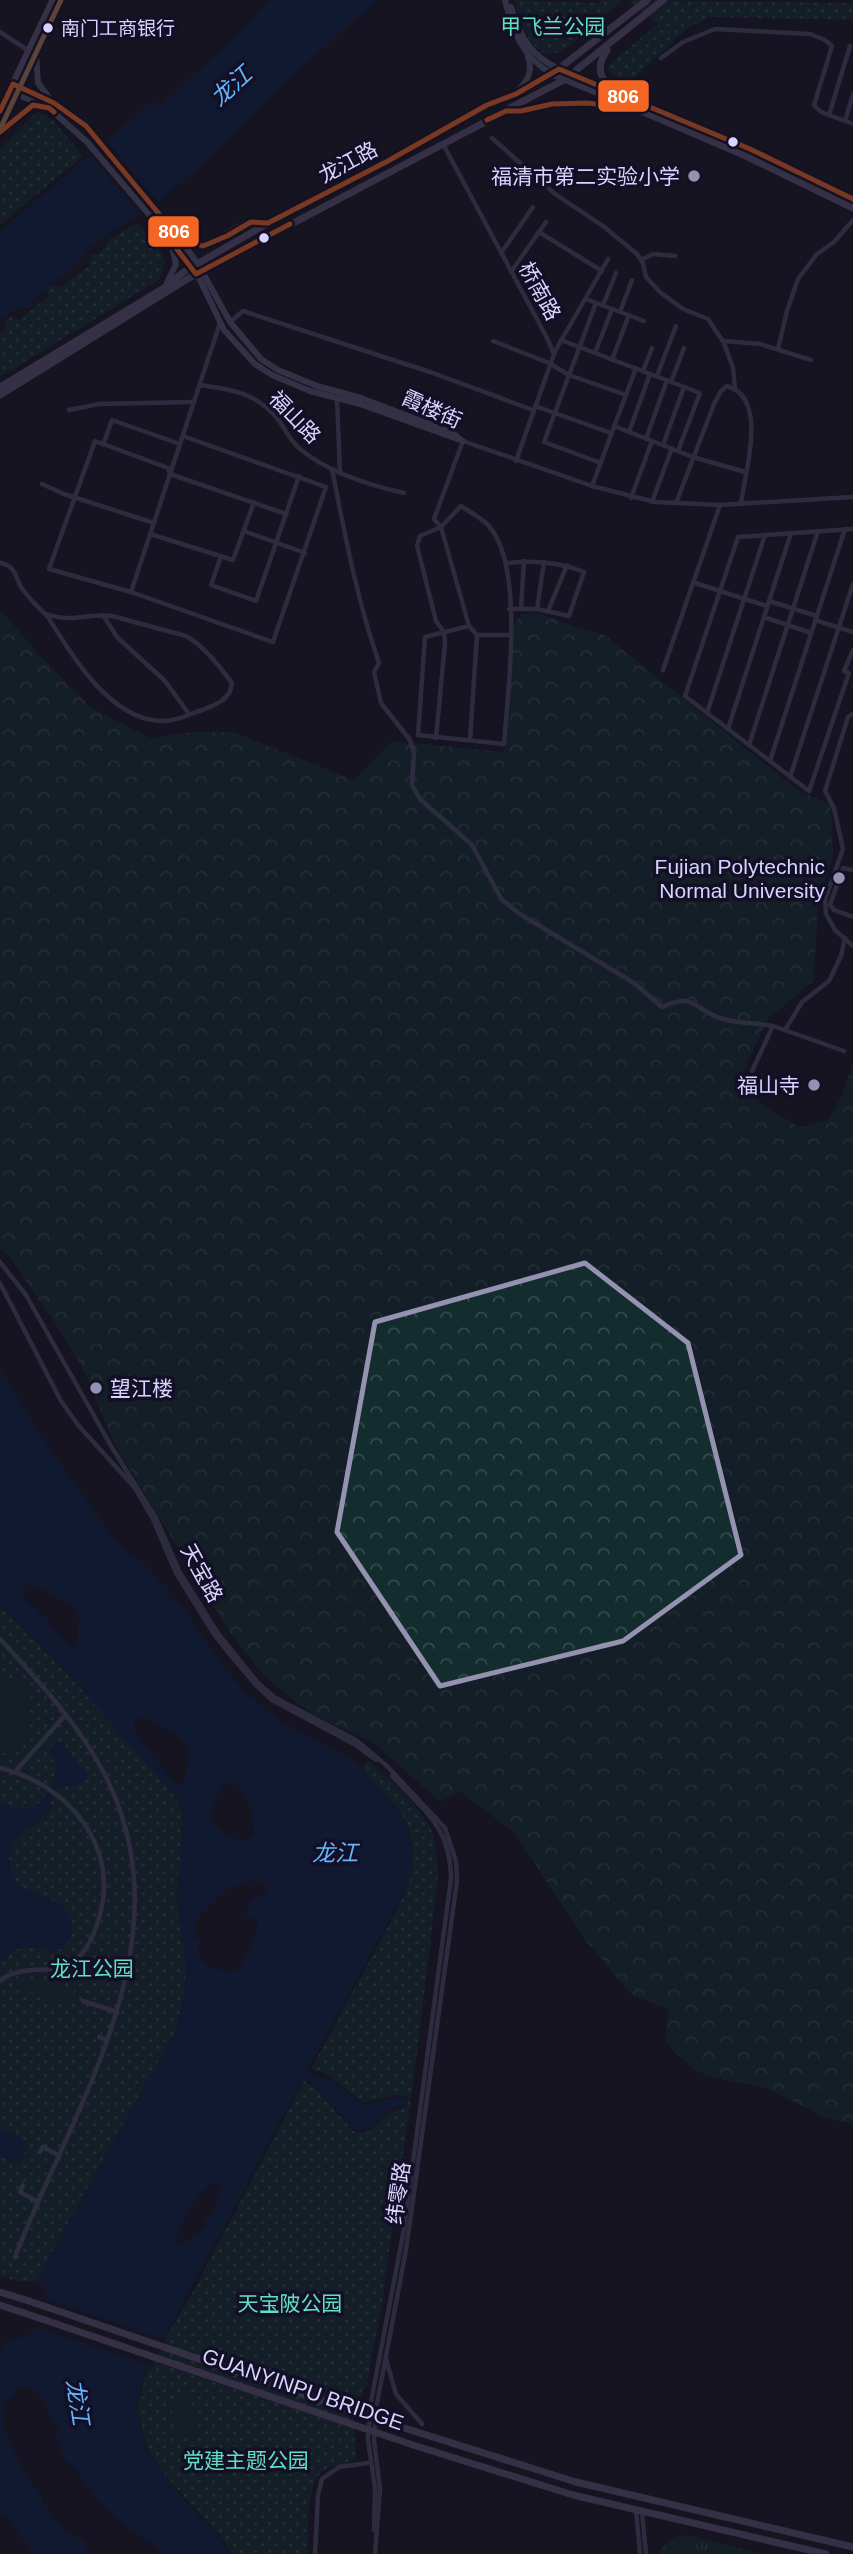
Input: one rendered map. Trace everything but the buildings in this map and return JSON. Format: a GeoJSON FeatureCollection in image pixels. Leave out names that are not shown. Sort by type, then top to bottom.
{"type":"FeatureCollection","features":[{"type":"Feature","properties":{"kind":"main road"},"geometry":{"type":"LineString","coordinates":[[33,52],[53,0]]}},
{"type":"Feature","properties":{"kind":"main road"},"geometry":{"type":"LineString","coordinates":[[0,130],[15,89],[61,0]]}},
{"type":"Feature","properties":{"kind":"main road","name":"龙江路"},"geometry":{"type":"LineString","coordinates":[[197,269],[268,223],[386,162],[487,105],[516,94],[556,72],[648,0]]}},
{"type":"Feature","properties":{"kind":"main road"},"geometry":{"type":"LineString","coordinates":[[506,111],[567,77],[638,23],[663,0]]}},
{"type":"Feature","properties":{"kind":"main road"},"geometry":{"type":"LineString","coordinates":[[610,44],[601,59],[600,73],[610,86],[630,99]]}},
{"type":"Feature","properties":{"kind":"main road"},"geometry":{"type":"LineString","coordinates":[[556,72],[639,110]]}},
{"type":"Feature","properties":{"kind":"main road"},"geometry":{"type":"LineString","coordinates":[[567,77],[630,99],[737,144],[853,199]]}},
{"type":"Feature","properties":{"kind":"main road"},"geometry":{"type":"LineString","coordinates":[[0,111],[2,101],[15,89]]}},
{"type":"Feature","properties":{"kind":"main road","name":"龙江路"},"geometry":{"type":"LineString","coordinates":[[197,269],[506,111],[521,111],[552,104],[587,103],[639,110],[746,156],[853,208]]}},
{"type":"Feature","properties":{"kind":"main road"},"geometry":{"type":"LineString","coordinates":[[0,387],[197,269]]}},
{"type":"Feature","properties":{"kind":"main road"},"geometry":{"type":"LineString","coordinates":[[0,395],[197,269]]}},
{"type":"Feature","properties":{"kind":"main road","name":"GUANYINPU BRIDGE"},"geometry":{"type":"LineString","coordinates":[[0,2292],[366,2416],[576,2482],[853,2547]]}},
{"type":"Feature","properties":{"kind":"main road","name":"GUANYINPU BRIDGE"},"geometry":{"type":"LineString","coordinates":[[0,2305],[413,2445],[573,2495],[826,2554]]}},
{"type":"Feature","properties":{"kind":"street"},"geometry":{"type":"LineString","coordinates":[[507,0],[512,28],[531,68],[530,74],[516,94]]}},
{"type":"Feature","properties":{"kind":"street"},"geometry":{"type":"LineString","coordinates":[[507,0],[523,39],[537,57],[556,72]]}},
{"type":"Feature","properties":{"kind":"street"},"geometry":{"type":"LineString","coordinates":[[661,58],[683,42],[715,29],[817,36],[832,46],[814,105],[821,112],[853,124]]}},
{"type":"Feature","properties":{"kind":"street"},"geometry":{"type":"LineString","coordinates":[[0,32],[33,52],[38,83],[51,105],[197,269]]}},
{"type":"Feature","properties":{"kind":"street"},"geometry":{"type":"LineString","coordinates":[[829,115],[850,46]]}},
{"type":"Feature","properties":{"kind":"street"},"geometry":{"type":"LineString","coordinates":[[527,55],[540,67],[556,72]]}},
{"type":"Feature","properties":{"kind":"street"},"geometry":{"type":"LineString","coordinates":[[15,89],[51,105],[86,126],[162,216],[197,269]]}},
{"type":"Feature","properties":{"kind":"street"},"geometry":{"type":"LineString","coordinates":[[845,121],[853,94]]}},
{"type":"Feature","properties":{"kind":"street"},"geometry":{"type":"LineString","coordinates":[[0,130],[33,105],[51,105]]}},
{"type":"Feature","properties":{"kind":"street"},"geometry":{"type":"LineString","coordinates":[[492,138],[555,194],[603,226],[641,260],[646,277],[660,292],[683,309],[708,318],[723,341],[733,368],[736,388]]}},
{"type":"Feature","properties":{"kind":"street","name":"桥南路"},"geometry":{"type":"LineString","coordinates":[[443,144],[548,338],[554,354],[516,461]]}},
{"type":"Feature","properties":{"kind":"street"},"geometry":{"type":"LineString","coordinates":[[501,253],[533,207]]}},
{"type":"Feature","properties":{"kind":"street"},"geometry":{"type":"LineString","coordinates":[[778,349],[798,279],[817,254],[834,242],[853,220]]}},
{"type":"Feature","properties":{"kind":"street"},"geometry":{"type":"LineString","coordinates":[[179,238],[203,246],[251,222],[268,223]]}},
{"type":"Feature","properties":{"kind":"street"},"geometry":{"type":"LineString","coordinates":[[511,272],[546,222]]}},
{"type":"Feature","properties":{"kind":"street"},"geometry":{"type":"LineString","coordinates":[[539,232],[602,271]]}},
{"type":"Feature","properties":{"kind":"street"},"geometry":{"type":"LineString","coordinates":[[164,288],[176,264],[170,239]]}},
{"type":"Feature","properties":{"kind":"street"},"geometry":{"type":"LineString","coordinates":[[641,260],[653,254],[675,256]]}},
{"type":"Feature","properties":{"kind":"street"},"geometry":{"type":"LineString","coordinates":[[554,354],[608,259]]}},
{"type":"Feature","properties":{"kind":"street","name":"霞楼街"},"geometry":{"type":"LineString","coordinates":[[197,269],[230,321],[261,359],[278,370],[317,386],[373,402],[453,433],[463,441]]}},
{"type":"Feature","properties":{"kind":"street","name":"霞楼街"},"geometry":{"type":"LineString","coordinates":[[197,269],[220,323],[242,353],[255,364],[290,383],[360,404],[463,441]]}},
{"type":"Feature","properties":{"kind":"street"},"geometry":{"type":"LineString","coordinates":[[604,305],[616,273]]}},
{"type":"Feature","properties":{"kind":"street"},"geometry":{"type":"LineString","coordinates":[[620,312],[632,280]]}},
{"type":"Feature","properties":{"kind":"street"},"geometry":{"type":"LineString","coordinates":[[586,299],[644,321]]}},
{"type":"Feature","properties":{"kind":"street"},"geometry":{"type":"LineString","coordinates":[[596,303],[544,442],[601,463]]}},
{"type":"Feature","properties":{"kind":"street"},"geometry":{"type":"LineString","coordinates":[[595,353],[612,309]]}},
{"type":"Feature","properties":{"kind":"street"},"geometry":{"type":"LineString","coordinates":[[230,321],[243,311],[611,433]]}},
{"type":"Feature","properties":{"kind":"street"},"geometry":{"type":"LineString","coordinates":[[612,359],[629,315]]}},
{"type":"Feature","properties":{"kind":"street"},"geometry":{"type":"LineString","coordinates":[[131,592],[220,323]]}},
{"type":"Feature","properties":{"kind":"street"},"geometry":{"type":"LineString","coordinates":[[657,376],[676,326]]}},
{"type":"Feature","properties":{"kind":"street"},"geometry":{"type":"LineString","coordinates":[[493,341],[549,363],[569,375],[626,395]]}},
{"type":"Feature","properties":{"kind":"street"},"geometry":{"type":"LineString","coordinates":[[561,341],[700,393],[678,451]]}},
{"type":"Feature","properties":{"kind":"street"},"geometry":{"type":"LineString","coordinates":[[723,341],[741,341],[811,360]]}},
{"type":"Feature","properties":{"kind":"street"},"geometry":{"type":"LineString","coordinates":[[643,371],[652,348]]}},
{"type":"Feature","properties":{"kind":"street"},"geometry":{"type":"LineString","coordinates":[[646,439],[684,348]]}},
{"type":"Feature","properties":{"kind":"street"},"geometry":{"type":"LineString","coordinates":[[592,486],[636,368]]}},
{"type":"Feature","properties":{"kind":"street"},"geometry":{"type":"LineString","coordinates":[[629,432],[650,374]]}},
{"type":"Feature","properties":{"kind":"street","name":"福山路"},"geometry":{"type":"LineString","coordinates":[[200,385],[227,388],[257,399],[278,420],[297,447],[340,473],[404,494]]}},
{"type":"Feature","properties":{"kind":"street"},"geometry":{"type":"LineString","coordinates":[[676,503],[720,391],[727,386],[736,388],[745,397],[753,428],[741,503]]}},
{"type":"Feature","properties":{"kind":"street"},"geometry":{"type":"LineString","coordinates":[[663,445],[684,387]]}},
{"type":"Feature","properties":{"kind":"street"},"geometry":{"type":"LineString","coordinates":[[337,399],[340,473]]}},
{"type":"Feature","properties":{"kind":"street"},"geometry":{"type":"LineString","coordinates":[[69,410],[99,404],[194,402]]}},
{"type":"Feature","properties":{"kind":"street"},"geometry":{"type":"LineString","coordinates":[[103,444],[112,420],[180,444]]}},
{"type":"Feature","properties":{"kind":"street"},"geometry":{"type":"LineString","coordinates":[[614,426],[693,457],[745,472]]}},
{"type":"Feature","properties":{"kind":"street"},"geometry":{"type":"LineString","coordinates":[[170,474],[168,468],[95,441],[49,569],[131,592],[273,642],[326,488],[183,436]]}},
{"type":"Feature","properties":{"kind":"street"},"geometry":{"type":"LineString","coordinates":[[470,740],[477,635],[469,626],[441,527],[434,519],[463,441],[592,486],[652,502],[720,505],[853,498]]}},
{"type":"Feature","properties":{"kind":"street"},"geometry":{"type":"LineString","coordinates":[[631,498],[652,441]]}},
{"type":"Feature","properties":{"kind":"street"},"geometry":{"type":"LineString","coordinates":[[652,502],[671,448]]}},
{"type":"Feature","properties":{"kind":"street"},"geometry":{"type":"LineString","coordinates":[[332,469],[359,598],[379,663],[374,672],[381,703],[410,740],[414,753],[412,785],[420,799],[472,845],[502,900],[520,914],[634,983],[662,1007],[679,999],[691,1002],[722,1019],[773,1026],[844,1051]]}},
{"type":"Feature","properties":{"kind":"street"},"geometry":{"type":"LineString","coordinates":[[170,474],[286,514]]}},
{"type":"Feature","properties":{"kind":"street"},"geometry":{"type":"LineString","coordinates":[[221,556],[211,585],[256,601],[299,477]]}},
{"type":"Feature","properties":{"kind":"street"},"geometry":{"type":"LineString","coordinates":[[42,484],[154,523]]}},
{"type":"Feature","properties":{"kind":"street"},"geometry":{"type":"LineString","coordinates":[[150,534],[233,560],[254,502]]}},
{"type":"Feature","properties":{"kind":"street"},"geometry":{"type":"LineString","coordinates":[[663,670],[720,505]]}},
{"type":"Feature","properties":{"kind":"street"},"geometry":{"type":"LineString","coordinates":[[436,738],[444,632],[436,621],[417,546],[420,536],[441,527],[461,506],[488,525],[507,563],[511,635],[504,744],[436,738],[418,735],[425,637],[444,632],[469,626]]}},
{"type":"Feature","properties":{"kind":"street"},"geometry":{"type":"LineString","coordinates":[[770,761],[845,529]]}},
{"type":"Feature","properties":{"kind":"street"},"geometry":{"type":"LineString","coordinates":[[853,529],[738,537],[685,696],[809,791],[849,673],[844,671],[853,650]]}},
{"type":"Feature","properties":{"kind":"street"},"geometry":{"type":"LineString","coordinates":[[244,531],[305,553]]}},
{"type":"Feature","properties":{"kind":"street"},"geometry":{"type":"LineString","coordinates":[[749,745],[818,531]]}},
{"type":"Feature","properties":{"kind":"street"},"geometry":{"type":"LineString","coordinates":[[727,729],[791,533]]}},
{"type":"Feature","properties":{"kind":"street"},"geometry":{"type":"LineString","coordinates":[[707,713],[765,535]]}},
{"type":"Feature","properties":{"kind":"street"},"geometry":{"type":"LineString","coordinates":[[521,608],[524,561]]}},
{"type":"Feature","properties":{"kind":"street"},"geometry":{"type":"LineString","coordinates":[[507,563],[544,562],[567,565],[584,572],[569,616],[537,609],[509,609]]}},
{"type":"Feature","properties":{"kind":"street"},"geometry":{"type":"LineString","coordinates":[[537,609],[544,562]]}},
{"type":"Feature","properties":{"kind":"street"},"geometry":{"type":"LineString","coordinates":[[0,563],[9,566],[20,587],[44,613],[86,675],[111,701],[138,715],[161,721],[175,720],[218,704],[228,696],[232,683],[197,642],[186,636],[103,615],[79,619],[54,618],[44,613]]}},
{"type":"Feature","properties":{"kind":"street"},"geometry":{"type":"LineString","coordinates":[[548,611],[567,565]]}},
{"type":"Feature","properties":{"kind":"street"},"geometry":{"type":"LineString","coordinates":[[695,583],[793,609],[853,632]]}},
{"type":"Feature","properties":{"kind":"street"},"geometry":{"type":"LineString","coordinates":[[790,777],[853,584]]}},
{"type":"Feature","properties":{"kind":"street"},"geometry":{"type":"LineString","coordinates":[[103,615],[117,637],[165,681],[189,714]]}},
{"type":"Feature","properties":{"kind":"street"},"geometry":{"type":"LineString","coordinates":[[764,617],[811,633]]}},
{"type":"Feature","properties":{"kind":"street"},"geometry":{"type":"LineString","coordinates":[[477,635],[511,635]]}},
{"type":"Feature","properties":{"kind":"street"},"geometry":{"type":"LineString","coordinates":[[853,714],[848,717],[825,791],[834,808],[843,849],[825,900],[826,914],[835,930],[853,946]]}},
{"type":"Feature","properties":{"kind":"street"},"geometry":{"type":"LineString","coordinates":[[853,870],[843,868],[830,905],[834,911],[853,917]]}},
{"type":"Feature","properties":{"kind":"street"},"geometry":{"type":"LineString","coordinates":[[785,1030],[802,1002],[829,981],[841,956],[845,937]]}},
{"type":"Feature","properties":{"kind":"street"},"geometry":{"type":"LineString","coordinates":[[752,1071],[773,1026]]}},
{"type":"Feature","properties":{"kind":"street","name":"天宝路"},"geometry":{"type":"LineString","coordinates":[[0,1262],[26,1295],[111,1446],[156,1518],[179,1571],[217,1632],[258,1683],[274,1697],[356,1740],[381,1761],[435,1816],[446,1836]]}},
{"type":"Feature","properties":{"kind":"street"},"geometry":{"type":"LineString","coordinates":[[0,1283],[65,1408],[135,1488],[153,1519],[176,1573],[214,1634],[232,1657],[272,1700],[354,1744],[372,1757],[446,1836]]}},
{"type":"Feature","properties":{"kind":"street"},"geometry":{"type":"LineString","coordinates":[[0,1639],[44,1687],[103,1772],[119,1808],[127,1837],[133,1883],[134,1933],[127,1979],[117,2012],[15,2257]]}},
{"type":"Feature","properties":{"kind":"street"},"geometry":{"type":"LineString","coordinates":[[15,1772],[65,1715]]}},
{"type":"Feature","properties":{"kind":"street"},"geometry":{"type":"LineString","coordinates":[[0,1768],[42,1784],[79,1816],[98,1851],[105,1888],[99,1920],[76,1959],[54,1969],[25,1969],[0,1981]]}},
{"type":"Feature","properties":{"kind":"street","name":"纬零路"},"geometry":{"type":"LineString","coordinates":[[374,2554],[380,2488],[374,2440],[379,2385],[406,2250],[457,1881],[456,1861],[446,1836]]}},
{"type":"Feature","properties":{"kind":"street","name":"纬零路"},"geometry":{"type":"LineString","coordinates":[[374,2554],[376,2507],[368,2440],[370,2407],[404,2229],[452,1879],[446,1836]]}},
{"type":"Feature","properties":{"kind":"street"},"geometry":{"type":"LineString","coordinates":[[83,2001],[117,2012]]}},
{"type":"Feature","properties":{"kind":"street"},"geometry":{"type":"LineString","coordinates":[[99,2037],[107,2040]]}},
{"type":"Feature","properties":{"kind":"street"},"geometry":{"type":"LineString","coordinates":[[40,2152],[43,2147],[58,2155]]}},
{"type":"Feature","properties":{"kind":"street"},"geometry":{"type":"LineString","coordinates":[[23,2185],[20,2192],[37,2202]]}},
{"type":"Feature","properties":{"kind":"street"},"geometry":{"type":"LineString","coordinates":[[386,2358],[396,2394],[422,2424]]}},
{"type":"Feature","properties":{"kind":"street"},"geometry":{"type":"LineString","coordinates":[[315,2554],[318,2495],[322,2479],[339,2467],[368,2463]]}},
{"type":"Feature","properties":{"kind":"street"},"geometry":{"type":"LineString","coordinates":[[639,2511],[640,2554]]}},
{"type":"Feature","properties":{"kind":"street"},"geometry":{"type":"LineString","coordinates":[[639,2511],[646,2554]]}},
{"type":"Feature","properties":{"kind":"highlighted area"},"geometry":{"type":"Polygon","coordinates":[[[585,1263],[688,1343],[741,1555],[623,1641],[440,1686],[337,1532],[375,1322],[585,1263]]]}},
{"type":"Feature","properties":{"kind":"green space","name":"甲飞兰公园"},"geometry":{"type":"Polygon","coordinates":[[[514,0],[599,3],[602,0],[623,0],[564,50],[550,55],[542,52],[530,40],[514,0]]]}},
{"type":"Feature","properties":{"kind":"green space","name":"甲飞兰公园"},"geometry":{"type":"Polygon","coordinates":[[[629,0],[853,3],[853,20],[709,17],[686,29],[630,82],[614,77],[608,71],[609,64],[658,24],[629,0]]]}},
{"type":"Feature","properties":{"kind":"green space"},"geometry":{"type":"Polygon","coordinates":[[[38,112],[53,120],[83,156],[0,225],[0,149],[38,112]]]}},
{"type":"Feature","properties":{"kind":"green space"},"geometry":{"type":"Polygon","coordinates":[[[138,223],[163,257],[162,272],[157,281],[0,377],[0,331],[5,329],[5,321],[10,317],[18,320],[48,297],[50,286],[61,287],[90,265],[91,255],[100,253],[111,238],[138,223]]]}},
{"type":"Feature","properties":{"kind":"green space"},"geometry":{"type":"Polygon","coordinates":[[[0,609],[40,656],[90,707],[150,738],[194,732],[233,732],[354,780],[392,741],[503,752],[506,747],[514,625],[520,615],[535,612],[603,634],[799,791],[831,805],[833,856],[819,899],[813,981],[767,1020],[742,1075],[762,1106],[800,1127],[828,1120],[841,1098],[853,1062],[853,2123],[830,2119],[772,2091],[712,2077],[689,2065],[665,2042],[668,2009],[632,1995],[582,1936],[516,1834],[459,1791],[440,1802],[375,1744],[310,1713],[263,1675],[230,1633],[116,1447],[83,1369],[54,1321],[11,1259],[0,1249],[0,609]]]}},
{"type":"Feature","properties":{"kind":"green space","name":"龙江公园"},"geometry":{"type":"Polygon","coordinates":[[[0,1605],[68,1674],[173,1793],[179,1804],[183,1829],[177,1898],[186,1980],[175,2031],[36,2281],[16,2281],[0,2276],[0,1605]]]}},
{"type":"Feature","properties":{"kind":"green space"},"geometry":{"type":"Polygon","coordinates":[[[0,1676],[31,1687],[28,1696],[26,1695],[29,1714],[26,1731],[17,1745],[0,1755],[0,1676]]]}},
{"type":"Feature","properties":{"kind":"green space","name":"天宝陂公园"},"geometry":{"type":"Polygon","coordinates":[[[368,1760],[405,1794],[428,1824],[433,1834],[438,1878],[415,2070],[382,2303],[367,2384],[354,2419],[356,2458],[349,2463],[326,2469],[314,2484],[309,2508],[308,2554],[232,2554],[219,2534],[167,2478],[147,2448],[137,2407],[145,2377],[156,2354],[194,2290],[304,2081],[314,2087],[353,2131],[368,2132],[389,2114],[406,2106],[408,2097],[402,2095],[362,2102],[328,2075],[311,2069],[396,1912],[412,1873],[413,1848],[409,1830],[401,1813],[361,1767],[368,1760]]]}},
{"type":"Feature","properties":{"kind":"green space"},"geometry":{"type":"Polygon","coordinates":[[[20,1975],[37,1981],[39,1977],[74,1990],[68,2006],[15,1986],[20,1975]]]}},
{"type":"Feature","properties":{"kind":"green space"},"geometry":{"type":"Polygon","coordinates":[[[190,2396],[196,2435],[175,2438],[170,2399],[190,2396]]]}},
{"type":"Feature","properties":{"kind":"green space"},"geometry":{"type":"Polygon","coordinates":[[[687,2535],[763,2554],[659,2554],[670,2540],[687,2535]]]}},
{"type":"Feature","properties":{"kind":"water","name":"龙江"},"geometry":{"type":"Polygon","coordinates":[[[270,0],[377,0],[313,57],[195,171],[159,200],[92,246],[71,270],[32,300],[33,307],[13,310],[0,321],[0,231],[153,101],[159,107],[270,0]]]}},
{"type":"Feature","properties":{"kind":"water","name":"龙江"},"geometry":{"type":"Polygon","coordinates":[[[0,1368],[38,1432],[112,1536],[128,1553],[143,1562],[162,1584],[168,1586],[166,1594],[184,1609],[243,1690],[280,1721],[355,1761],[400,1814],[409,1834],[412,1849],[411,1873],[394,1911],[307,2070],[323,2079],[326,2077],[362,2104],[400,2098],[406,2099],[405,2105],[385,2112],[371,2129],[354,2130],[320,2094],[317,2085],[303,2078],[144,2376],[136,2408],[146,2449],[194,2512],[218,2535],[230,2554],[163,2554],[123,2525],[92,2494],[77,2469],[64,2459],[55,2434],[59,2427],[53,2423],[45,2402],[32,2388],[18,2388],[3,2406],[4,2427],[12,2448],[43,2503],[66,2532],[86,2541],[85,2549],[89,2554],[33,2554],[9,2518],[0,2516],[0,2350],[6,2341],[32,2333],[39,2324],[48,2297],[43,2286],[36,2281],[175,2031],[182,2007],[186,1973],[177,1898],[183,1819],[180,1802],[68,1674],[0,1605],[0,1368]],[[26,1584],[22,1590],[26,1603],[47,1618],[49,1625],[71,1647],[78,1646],[79,1611],[49,1592],[26,1584]],[[147,1718],[136,1719],[133,1723],[135,1733],[174,1783],[184,1786],[189,1753],[184,1742],[147,1718]],[[234,1783],[221,1785],[210,1815],[224,1833],[246,1840],[255,1833],[247,1800],[234,1783]],[[246,1881],[223,1892],[193,1922],[196,1927],[194,1937],[201,1940],[198,1947],[199,1958],[217,1970],[238,1970],[251,1946],[259,1921],[245,1916],[251,1898],[263,1896],[268,1887],[261,1881],[246,1881]],[[215,2182],[201,2193],[175,2241],[180,2246],[205,2227],[205,2220],[214,2213],[221,2188],[215,2182]]]}},
{"type":"Feature","properties":{"kind":"water"},"geometry":{"type":"Polygon","coordinates":[[[58,1741],[83,1767],[86,1779],[79,1784],[59,1787],[52,1798],[49,1815],[15,1842],[9,1861],[12,1874],[20,1885],[56,1902],[67,1911],[71,1918],[71,1935],[67,1943],[57,1951],[22,1948],[0,1964],[0,1801],[22,1809],[31,1807],[46,1795],[57,1764],[48,1755],[58,1741]]]}},
{"type":"Feature","properties":{"kind":"water"},"geometry":{"type":"Polygon","coordinates":[[[0,2128],[22,2139],[27,2149],[20,2162],[14,2163],[0,2156],[0,2128]]]}},
{"type":"Feature","properties":{"kind":"pier"},"geometry":{"type":"Polygon","coordinates":[[[105,138],[160,204],[142,217],[88,153],[105,138]]]}},
{"type":"Feature","properties":{"kind":"pier"},"geometry":{"type":"Polygon","coordinates":[[[44,2298],[166,2340],[152,2366],[34,2326],[44,2298]]]}},
{"type":"Feature","properties":{"kind":"transit line"},"geometry":{"type":"LineString","coordinates":[[0,129],[61,0]]}},
{"type":"Feature","properties":{"kind":"transit line","name":"806"},"geometry":{"type":"LineString","coordinates":[[0,111],[13,84],[54,103],[86,126],[179,238],[203,246],[251,222],[268,223],[559,69],[750,149],[853,199]]}},
{"type":"Feature","properties":{"kind":"transit line","name":"806"},"geometry":{"type":"LineString","coordinates":[[487,120],[506,111],[521,111],[552,104],[587,103],[625,107]]}},
{"type":"Feature","properties":{"kind":"transit line","name":"806"},"geometry":{"type":"LineString","coordinates":[[0,132],[33,105],[49,108],[54,112]]}},
{"type":"Feature","properties":{"kind":"transit line","name":"806"},"geometry":{"type":"LineString","coordinates":[[166,235],[196,274],[290,224]]}},
{"type":"Feature","properties":{"kind":"place","name":"南门工商银行"},"geometry":{"type":"Point","coordinates":[48,28]}},
{"type":"Feature","properties":{"kind":"place","name":"福清市第二实验小学"},"geometry":{"type":"Point","coordinates":[694,176]}},
{"type":"Feature","properties":{"kind":"place","name":"Fujian Polytechnic Normal University"},"geometry":{"type":"Point","coordinates":[839,878]}},
{"type":"Feature","properties":{"kind":"place","name":"福山寺"},"geometry":{"type":"Point","coordinates":[814,1085]}},
{"type":"Feature","properties":{"kind":"place","name":"望江楼"},"geometry":{"type":"Point","coordinates":[96,1388]}},
{"type":"Feature","properties":{"kind":"park label","name":"党建主题公园"},"geometry":{"type":"Point","coordinates":[246,2460]}}]}
